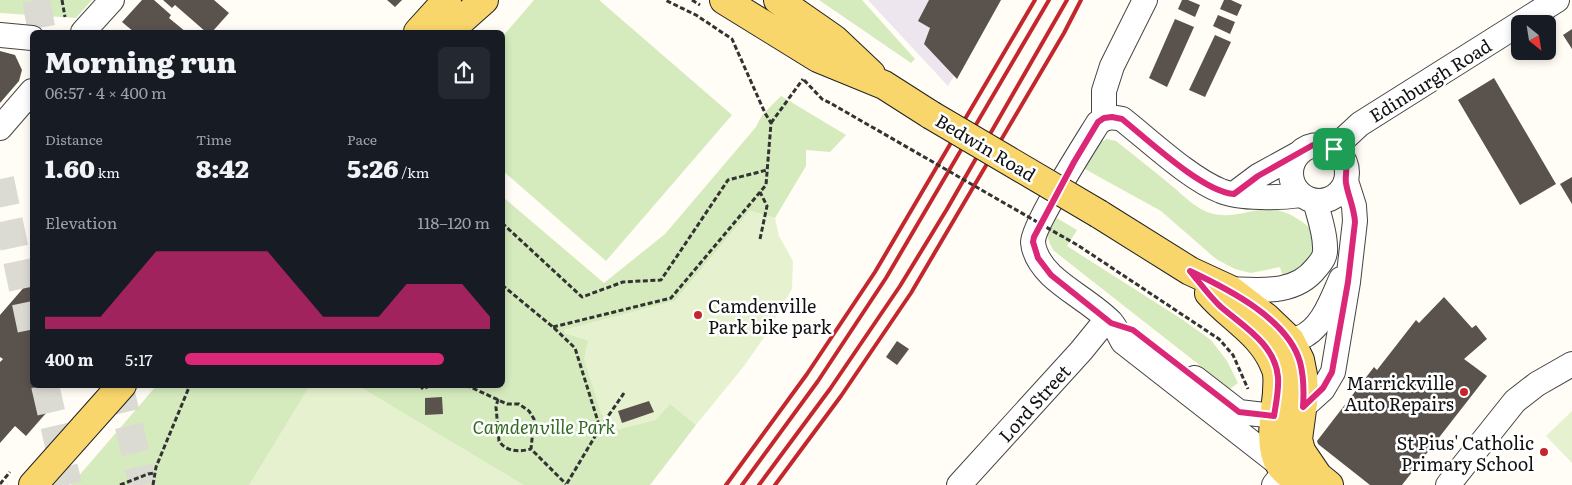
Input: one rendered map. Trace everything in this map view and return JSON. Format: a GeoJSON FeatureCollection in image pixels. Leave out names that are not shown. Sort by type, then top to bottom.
{"type":"FeatureCollection","features":[{"type":"Feature","properties":{"kind":"main road"},"geometry":{"type":"LineString","coordinates":[[420,30],[447,0]]}},
{"type":"Feature","properties":{"kind":"main road"},"geometry":{"type":"LineString","coordinates":[[450,30],[484,0]]}},
{"type":"Feature","properties":{"kind":"main road","name":"Bedwin Road"},"geometry":{"type":"LineString","coordinates":[[724,0],[818,58],[884,85]]}},
{"type":"Feature","properties":{"kind":"main road","name":"Bedwin Road"},"geometry":{"type":"LineString","coordinates":[[778,0],[834,39],[884,85],[1190,271],[1229,289],[1267,318],[1290,340],[1300,360],[1303,375],[1303,407],[1298,439],[1300,450],[1318,476],[1329,485]]}},
{"type":"Feature","properties":{"kind":"main road","name":"Bedwin Road"},"geometry":{"type":"LineString","coordinates":[[1190,271],[1220,306],[1250,330],[1263,344],[1276,368],[1278,378],[1272,434],[1285,476]]}},
{"type":"Feature","properties":{"kind":"main road"},"geometry":{"type":"LineString","coordinates":[[33,485],[119,388]]}},
{"type":"Feature","properties":{"kind":"street"},"geometry":{"type":"LineString","coordinates":[[86,30],[112,0]]}},
{"type":"Feature","properties":{"kind":"street"},"geometry":{"type":"LineString","coordinates":[[1104,118],[1104,91],[1112,66],[1145,0]]}},
{"type":"Feature","properties":{"kind":"street","name":"Edinburgh Road"},"geometry":{"type":"LineString","coordinates":[[1334,149],[1360,124],[1557,0]]}},
{"type":"Feature","properties":{"kind":"street"},"geometry":{"type":"LineString","coordinates":[[0,35],[30,38]]}},
{"type":"Feature","properties":{"kind":"street"},"geometry":{"type":"LineString","coordinates":[[0,128],[30,93]]}},
{"type":"Feature","properties":{"kind":"street"},"geometry":{"type":"LineString","coordinates":[[1285,476],[1205,397],[1150,353],[1123,342],[1109,321],[1051,275],[1038,258],[1034,248],[1034,237],[1074,162],[1098,122],[1104,118],[1122,119],[1199,179],[1222,192],[1276,198],[1334,197],[1346,181]]}},
{"type":"Feature","properties":{"kind":"street"},"geometry":{"type":"LineString","coordinates":[[1234,194],[1258,176],[1313,145],[1334,149],[1343,158],[1346,165],[1346,181],[1354,206],[1355,222],[1348,282],[1332,372],[1323,388],[1303,407]]}},
{"type":"Feature","properties":{"kind":"street"},"geometry":{"type":"LineString","coordinates":[[1229,289],[1264,291],[1283,289],[1302,281],[1323,258],[1326,248],[1308,198],[1295,188],[1290,171],[1298,154]]}},
{"type":"Feature","properties":{"kind":"street"},"geometry":{"type":"LineString","coordinates":[[1263,344],[1299,338],[1310,332],[1334,296],[1350,254]]}},
{"type":"Feature","properties":{"kind":"street","name":"Lord Street"},"geometry":{"type":"LineString","coordinates":[[959,485],[1109,321]]}},
{"type":"Feature","properties":{"kind":"street"},"geometry":{"type":"LineString","coordinates":[[1448,485],[1515,401],[1531,388],[1572,364]]}},
{"type":"Feature","properties":{"kind":"street"},"geometry":{"type":"LineString","coordinates":[[1205,397],[1239,412],[1274,416]]}},
{"type":"Feature","properties":{"kind":"path"},"geometry":{"type":"LineString","coordinates":[[665,0],[696,16],[732,39],[771,123]]}},
{"type":"Feature","properties":{"kind":"path"},"geometry":{"type":"LineString","coordinates":[[553,327],[671,298],[766,185],[771,123],[803,79]]}},
{"type":"Feature","properties":{"kind":"path"},"geometry":{"type":"LineString","coordinates":[[832,104],[1079,246],[1219,339],[1233,355],[1242,372]]}},
{"type":"Feature","properties":{"kind":"path"},"geometry":{"type":"LineString","coordinates":[[505,226],[582,297],[623,282],[661,280],[728,180],[768,170]]}},
{"type":"Feature","properties":{"kind":"path"},"geometry":{"type":"LineString","coordinates":[[760,192],[767,206],[760,239]]}},
{"type":"Feature","properties":{"kind":"path"},"geometry":{"type":"LineString","coordinates":[[505,287],[553,327],[574,348],[600,428]]}},
{"type":"Feature","properties":{"kind":"path"},"geometry":{"type":"LineString","coordinates":[[153,485],[155,473],[189,388]]}},
{"type":"Feature","properties":{"kind":"path"},"geometry":{"type":"LineString","coordinates":[[473,388],[508,404],[519,404],[532,415],[534,419],[531,449],[566,485],[600,428],[624,393]]}},
{"type":"Feature","properties":{"kind":"path"},"geometry":{"type":"LineString","coordinates":[[498,399],[497,416],[502,445],[518,451],[531,449]]}},
{"type":"Feature","properties":{"kind":"path"},"geometry":{"type":"LineString","coordinates":[[120,485],[155,473]]}},
{"type":"Feature","properties":{"kind":"shaded area"},"geometry":{"type":"Polygon","coordinates":[[[868,0],[1000,0],[948,86],[868,0]]]}},
{"type":"Feature","properties":{"kind":"green space"},"geometry":{"type":"Polygon","coordinates":[[[0,0],[92,0],[76,18],[0,13],[0,0]]]}},
{"type":"Feature","properties":{"kind":"green space"},"geometry":{"type":"Polygon","coordinates":[[[534,0],[599,0],[732,115],[606,261],[505,173],[505,34],[534,0]]]}},
{"type":"Feature","properties":{"kind":"green space"},"geometry":{"type":"Polygon","coordinates":[[[819,0],[862,0],[915,59],[911,63],[819,0]]]}},
{"type":"Feature","properties":{"kind":"green space","name":"Camdenville Park"},"geometry":{"type":"Polygon","coordinates":[[[781,96],[846,135],[830,152],[806,150],[806,166],[775,218],[750,211],[675,301],[565,330],[565,333],[588,340],[676,407],[696,425],[650,485],[71,485],[154,388],[505,388],[505,199],[604,283],[665,234],[756,127],[762,115],[781,96]]]}},
{"type":"Feature","properties":{"kind":"green space"},"geometry":{"type":"Polygon","coordinates":[[[1107,139],[1116,141],[1205,211],[1222,215],[1234,215],[1264,209],[1287,213],[1310,228],[1314,236],[1312,253],[1305,262],[1283,277],[1280,267],[1251,273],[1235,269],[1216,259],[1161,211],[1083,168],[1097,144],[1107,139]]]}},
{"type":"Feature","properties":{"kind":"green space","name":"Camdenville Park bike park"},"geometry":{"type":"Polygon","coordinates":[[[750,211],[775,218],[779,236],[793,261],[792,289],[763,339],[744,366],[696,425],[670,404],[656,420],[612,431],[601,413],[584,359],[588,340],[565,333],[564,330],[675,301],[750,211]]]}},
{"type":"Feature","properties":{"kind":"green space"},"geometry":{"type":"Polygon","coordinates":[[[1055,217],[1077,230],[1067,246],[1211,340],[1227,361],[1238,383],[1230,389],[1054,251],[1049,242],[1048,234],[1055,217]]]}},
{"type":"Feature","properties":{"kind":"green space"},"geometry":{"type":"Polygon","coordinates":[[[308,388],[362,388],[524,485],[249,485],[308,388]]]}},
{"type":"Feature","properties":{"kind":"green space"},"geometry":{"type":"Polygon","coordinates":[[[1572,411],[1572,463],[1546,436],[1572,411]]]}},
{"type":"Feature","properties":{"kind":"building"},"geometry":{"type":"Polygon","coordinates":[[[142,0],[154,0],[171,15],[169,18],[184,30],[132,30],[122,22],[142,0]]]}},
{"type":"Feature","properties":{"kind":"building"},"geometry":{"type":"Polygon","coordinates":[[[163,0],[214,0],[229,13],[214,30],[204,30],[175,5],[172,8],[163,0]]]}},
{"type":"Feature","properties":{"kind":"building"},"geometry":{"type":"Polygon","coordinates":[[[387,0],[402,0],[395,7],[387,0]]]}},
{"type":"Feature","properties":{"kind":"building"},"geometry":{"type":"Polygon","coordinates":[[[929,0],[1001,0],[957,79],[924,44],[930,28],[918,21],[929,0]]]}},
{"type":"Feature","properties":{"kind":"building"},"geometry":{"type":"Polygon","coordinates":[[[1182,0],[1188,0],[1200,5],[1195,17],[1178,9],[1182,0]]]}},
{"type":"Feature","properties":{"kind":"building"},"geometry":{"type":"Polygon","coordinates":[[[1224,0],[1231,0],[1242,5],[1237,16],[1220,9],[1224,0]]]}},
{"type":"Feature","properties":{"kind":"building"},"geometry":{"type":"Polygon","coordinates":[[[1218,15],[1235,22],[1230,34],[1213,26],[1218,15]]]}},
{"type":"Feature","properties":{"kind":"building"},"geometry":{"type":"Polygon","coordinates":[[[1175,19],[1194,27],[1167,87],[1149,78],[1175,19]]]}},
{"type":"Feature","properties":{"kind":"building"},"geometry":{"type":"Polygon","coordinates":[[[1572,29],[1572,49],[1563,35],[1572,29]]]}},
{"type":"Feature","properties":{"kind":"building"},"geometry":{"type":"Polygon","coordinates":[[[1215,35],[1231,42],[1205,97],[1189,90],[1215,35]]]}},
{"type":"Feature","properties":{"kind":"building"},"geometry":{"type":"Polygon","coordinates":[[[0,51],[15,55],[22,70],[19,81],[0,103],[0,51]]]}},
{"type":"Feature","properties":{"kind":"building"},"geometry":{"type":"Polygon","coordinates":[[[1494,78],[1556,184],[1520,205],[1458,100],[1494,78]]]}},
{"type":"Feature","properties":{"kind":"building"},"geometry":{"type":"Polygon","coordinates":[[[1572,177],[1572,204],[1560,184],[1572,177]]]}},
{"type":"Feature","properties":{"kind":"building"},"geometry":{"type":"Polygon","coordinates":[[[30,280],[30,388],[48,388],[42,395],[54,404],[26,436],[15,426],[0,443],[0,362],[3,359],[0,357],[0,315],[30,280]]]}},
{"type":"Feature","properties":{"kind":"building"},"geometry":{"type":"Polygon","coordinates":[[[1444,297],[1472,328],[1476,325],[1487,339],[1464,359],[1487,376],[1402,485],[1370,485],[1318,444],[1317,441],[1374,367],[1377,370],[1416,320],[1419,323],[1444,297]]]}},
{"type":"Feature","properties":{"kind":"building"},"geometry":{"type":"Polygon","coordinates":[[[897,341],[909,349],[897,365],[886,357],[897,341]]]}},
{"type":"Feature","properties":{"kind":"building"},"geometry":{"type":"Polygon","coordinates":[[[442,397],[443,414],[425,415],[425,398],[442,397]]]}},
{"type":"Feature","properties":{"kind":"building"},"geometry":{"type":"Polygon","coordinates":[[[649,401],[654,412],[622,423],[618,411],[649,401]]]}},
{"type":"Feature","properties":{"kind":"tunnel"},"geometry":{"type":"LineString","coordinates":[[36,0],[42,30]]}},
{"type":"Feature","properties":{"kind":"tunnel"},"geometry":{"type":"LineString","coordinates":[[0,179],[30,322]]}},
{"type":"Feature","properties":{"kind":"tunnel"},"geometry":{"type":"LineString","coordinates":[[46,388],[68,485]]}},
{"type":"Feature","properties":{"kind":"tunnel"},"geometry":{"type":"LineString","coordinates":[[120,388],[143,485]]}},
{"type":"Feature","properties":{"kind":"railway"},"geometry":{"type":"LineString","coordinates":[[726,485],[807,374],[875,272],[1035,0]]}},
{"type":"Feature","properties":{"kind":"railway"},"geometry":{"type":"LineString","coordinates":[[742,485],[818,381],[886,278],[1049,0]]}},
{"type":"Feature","properties":{"kind":"railway"},"geometry":{"type":"LineString","coordinates":[[759,485],[830,389],[900,286],[947,209],[1067,0]]}},
{"type":"Feature","properties":{"kind":"railway"},"geometry":{"type":"LineString","coordinates":[[775,485],[841,396],[911,293],[1064,33],[1081,0]]}},
{"type":"Feature","properties":{"kind":"place","name":"Camdenville Park bike park"},"geometry":{"type":"Point","coordinates":[698,315]}},
{"type":"Feature","properties":{"kind":"place","name":"Marrickville Auto Repairs"},"geometry":{"type":"Point","coordinates":[1464,392]}},
{"type":"Feature","properties":{"kind":"place","name":"St Pius' Catholic Primary School"},"geometry":{"type":"Point","coordinates":[1544,452]}},
{"type":"Feature","properties":{"kind":"route"},"geometry":{"type":"LineString","coordinates":[[1104,118],[1122,119],[1199,179],[1222,192],[1234,194],[1258,176],[1304,149],[1313,145],[1321,145],[1334,149],[1343,158],[1346,165],[1346,181],[1354,206],[1355,222],[1348,282],[1338,349],[1332,372],[1323,388],[1303,407],[1303,375],[1300,360],[1290,340],[1267,318],[1229,289],[1190,271],[1220,306],[1250,330],[1263,344],[1276,368],[1278,378],[1274,416],[1239,412],[1133,330],[1111,323],[1051,275],[1036,254],[1033,242],[1034,237],[1046,212],[1098,122],[1104,118]]}}]}
